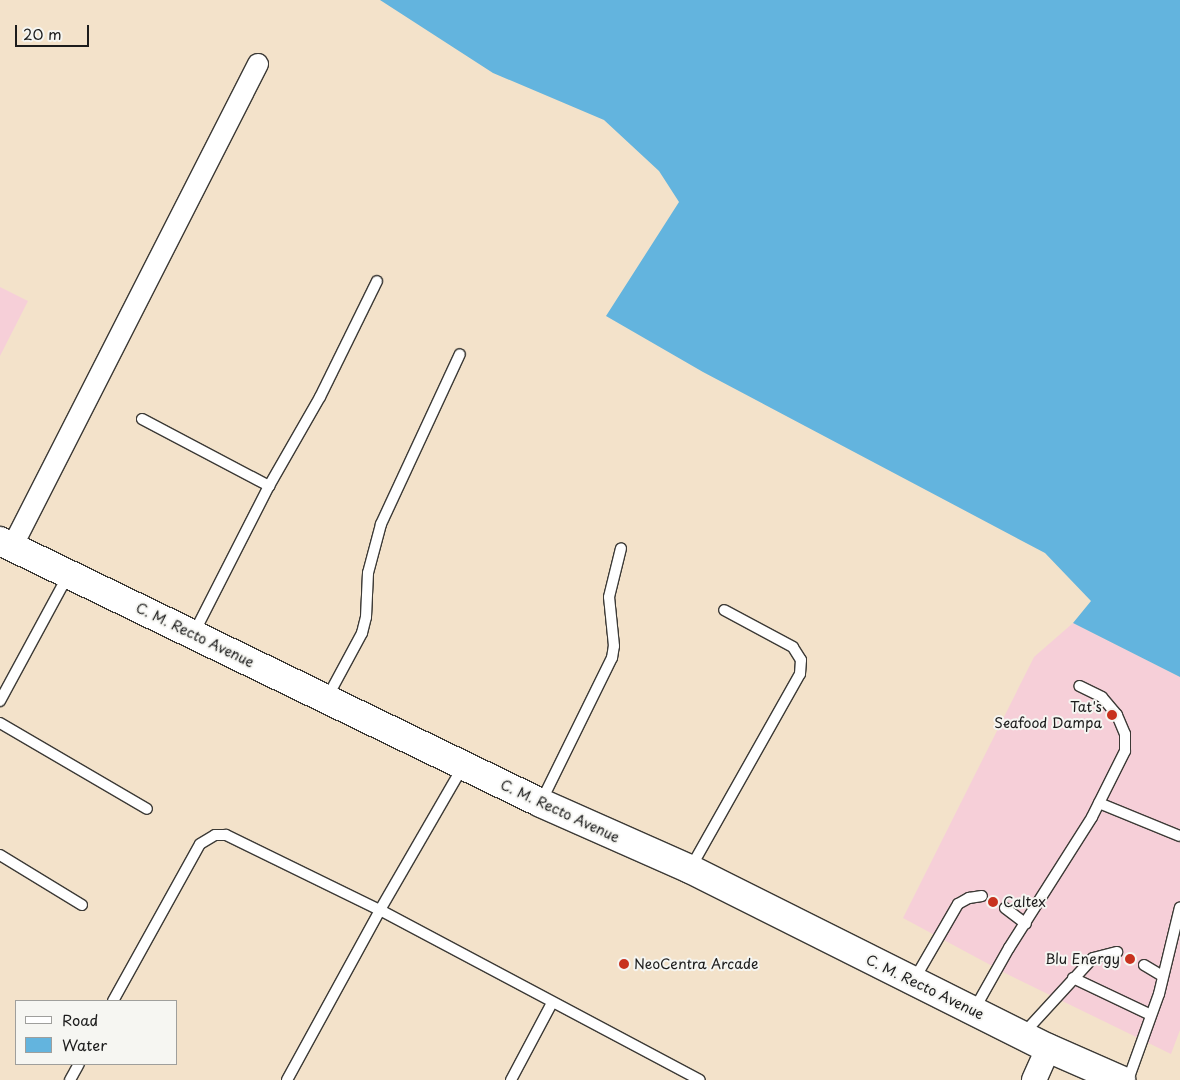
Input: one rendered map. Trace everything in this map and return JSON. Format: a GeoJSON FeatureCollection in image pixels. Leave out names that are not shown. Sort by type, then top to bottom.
{"type":"FeatureCollection","features":[{"type":"Feature","properties":{"kind":"highway","name":"C. M. Recto Avenue"},"geometry":{"type":"LineString","coordinates":[[6,544],[541,803],[690,870],[1048,1048],[1121,1080]]}},
{"type":"Feature","properties":{"kind":"street"},"geometry":{"type":"LineString","coordinates":[[6,544],[258,64]]}},
{"type":"Feature","properties":{"kind":"street"},"geometry":{"type":"LineString","coordinates":[[1034,1080],[1048,1048]]}},
{"type":"Feature","properties":{"kind":"lane"},"geometry":{"type":"LineString","coordinates":[[194,634],[270,486],[320,397],[377,281]]}},
{"type":"Feature","properties":{"kind":"lane"},"geometry":{"type":"LineString","coordinates":[[326,699],[362,633],[366,617],[368,573],[381,524],[460,354]]}},
{"type":"Feature","properties":{"kind":"lane"},"geometry":{"type":"LineString","coordinates":[[142,419],[270,486]]}},
{"type":"Feature","properties":{"kind":"lane"},"geometry":{"type":"LineString","coordinates":[[541,803],[612,658],[614,646],[609,598],[621,548]]}},
{"type":"Feature","properties":{"kind":"lane"},"geometry":{"type":"LineString","coordinates":[[0,701],[68,574]]}},
{"type":"Feature","properties":{"kind":"lane"},"geometry":{"type":"LineString","coordinates":[[690,870],[800,674],[801,660],[793,647],[724,610]]}},
{"type":"Feature","properties":{"kind":"lane"},"geometry":{"type":"LineString","coordinates":[[974,1011],[1005,955],[1099,804],[1125,751],[1125,734],[1116,715],[1102,697],[1079,686]]}},
{"type":"Feature","properties":{"kind":"lane"},"geometry":{"type":"LineString","coordinates":[[0,723],[147,809]]}},
{"type":"Feature","properties":{"kind":"lane"},"geometry":{"type":"LineString","coordinates":[[287,1080],[380,910],[464,765]]}},
{"type":"Feature","properties":{"kind":"lane"},"geometry":{"type":"LineString","coordinates":[[1099,804],[1180,836]]}},
{"type":"Feature","properties":{"kind":"lane"},"geometry":{"type":"LineString","coordinates":[[114,1000],[200,844],[215,835],[226,836],[380,910],[700,1080]]}},
{"type":"Feature","properties":{"kind":"lane"},"geometry":{"type":"LineString","coordinates":[[0,855],[82,905]]}},
{"type":"Feature","properties":{"kind":"lane"},"geometry":{"type":"LineString","coordinates":[[913,982],[958,904],[969,898],[982,896]]}},
{"type":"Feature","properties":{"kind":"lane"},"geometry":{"type":"LineString","coordinates":[[1128,1080],[1151,1015],[1180,907]]}},
{"type":"Feature","properties":{"kind":"lane"},"geometry":{"type":"LineString","coordinates":[[1005,908],[1026,924]]}},
{"type":"Feature","properties":{"kind":"lane"},"geometry":{"type":"LineString","coordinates":[[1023,1035],[1093,958],[1116,952]]}},
{"type":"Feature","properties":{"kind":"lane"},"geometry":{"type":"LineString","coordinates":[[1144,965],[1162,976]]}},
{"type":"Feature","properties":{"kind":"lane"},"geometry":{"type":"LineString","coordinates":[[1073,978],[1151,1015]]}},
{"type":"Feature","properties":{"kind":"lane"},"geometry":{"type":"LineString","coordinates":[[510,1080],[552,1003]]}},
{"type":"Feature","properties":{"kind":"lane"},"geometry":{"type":"LineString","coordinates":[[70,1080],[78,1065]]}},
{"type":"Feature","properties":{"kind":"shaded area"},"geometry":{"type":"Polygon","coordinates":[[[0,287],[28,301],[0,356],[0,287]]]}},
{"type":"Feature","properties":{"kind":"shaded area"},"geometry":{"type":"Polygon","coordinates":[[[1073,623],[1180,677],[1180,1030],[1171,1054],[1009,975],[903,918],[1034,657],[1073,623]]]}},
{"type":"Feature","properties":{"kind":"water"},"geometry":{"type":"Polygon","coordinates":[[[380,0],[1180,0],[1180,677],[1073,623],[1091,601],[1045,553],[703,372],[606,316],[679,202],[659,171],[604,120],[493,73],[380,0]]]}},
{"type":"Feature","properties":{"kind":"place","name":"Tat's Seafood Dampa"},"geometry":{"type":"Point","coordinates":[1112,715]}},
{"type":"Feature","properties":{"kind":"place","name":"Caltex"},"geometry":{"type":"Point","coordinates":[993,902]}},
{"type":"Feature","properties":{"kind":"place","name":"Blu Energy"},"geometry":{"type":"Point","coordinates":[1130,959]}},
{"type":"Feature","properties":{"kind":"place","name":"NeoCentra Arcade"},"geometry":{"type":"Point","coordinates":[624,964]}}]}
